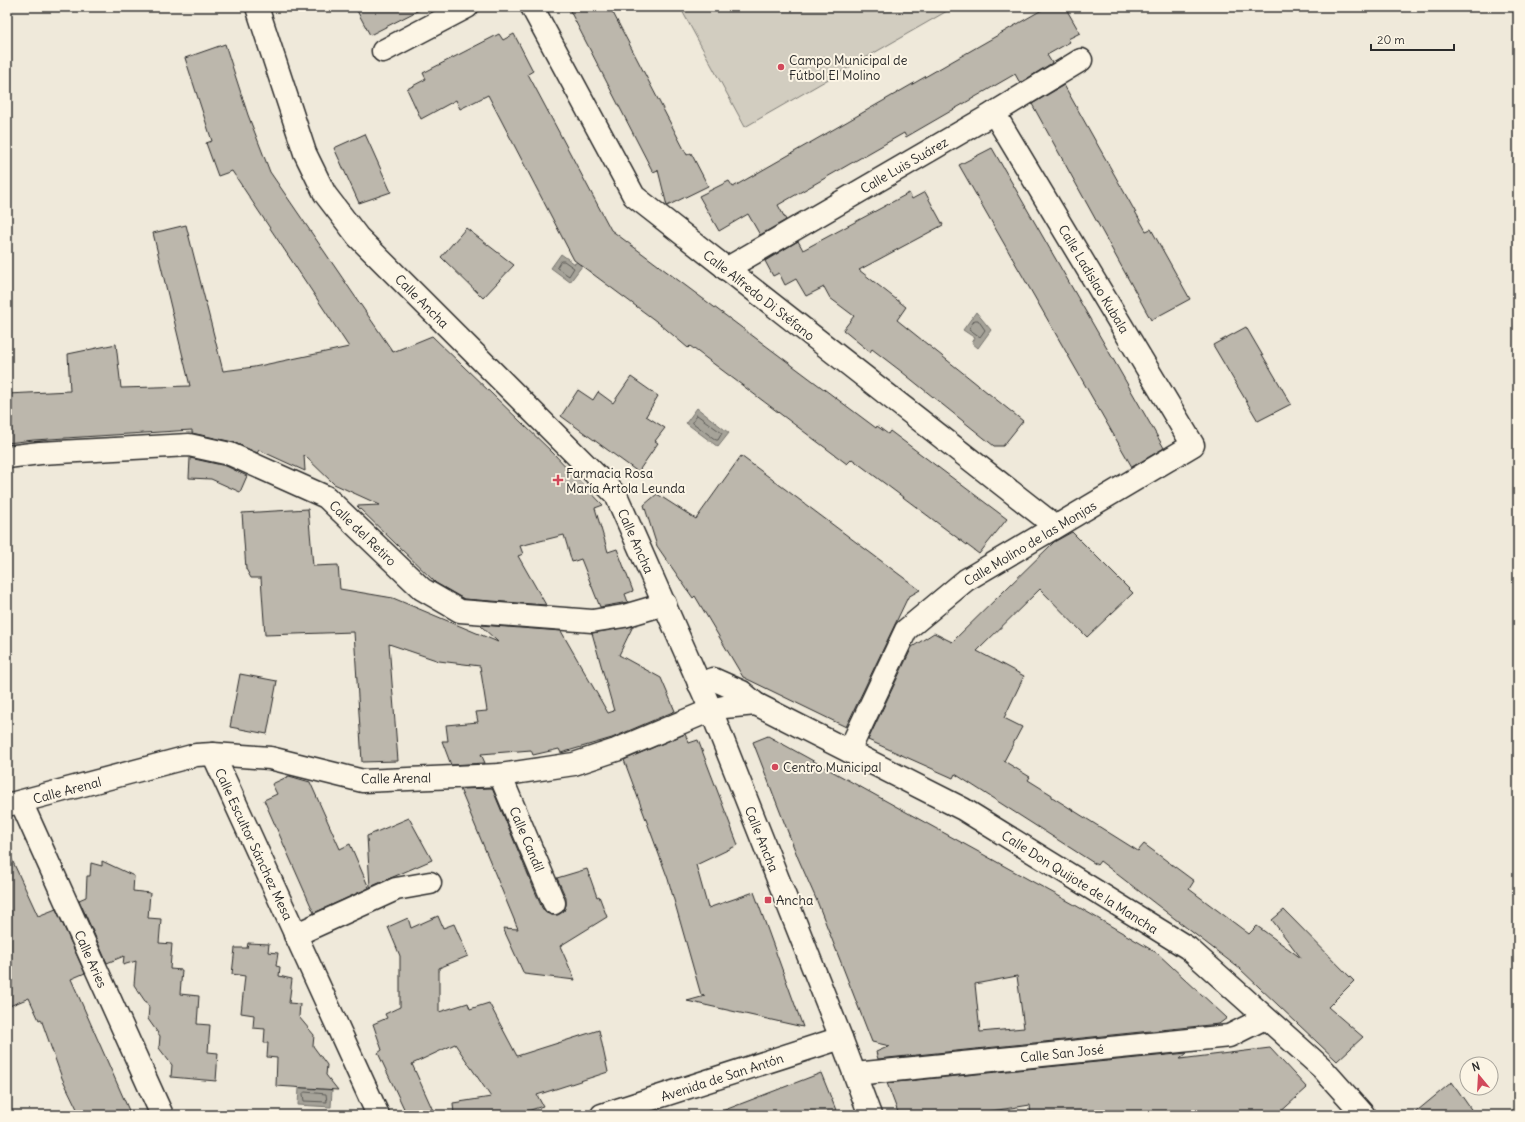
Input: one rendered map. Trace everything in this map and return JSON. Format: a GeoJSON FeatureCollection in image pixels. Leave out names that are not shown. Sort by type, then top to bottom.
{"type":"FeatureCollection","features":[{"type":"Feature","properties":{"kind":"street","name":"Calle Ancha"},"geometry":{"type":"LineString","coordinates":[[257,7],[305,153],[325,194],[358,237],[616,495],[711,710],[870,1115]]}},
{"type":"Feature","properties":{"kind":"street"},"geometry":{"type":"LineString","coordinates":[[383,50],[467,7]]}},
{"type":"Feature","properties":{"kind":"street","name":"Calle Alfredo Di Stéfano"},"geometry":{"type":"LineString","coordinates":[[532,7],[634,196],[1055,526]]}},
{"type":"Feature","properties":{"kind":"street","name":"Calle Luis Suárez"},"geometry":{"type":"LineString","coordinates":[[726,269],[994,113],[1081,60]]}},
{"type":"Feature","properties":{"kind":"street","name":"Calle Ladislao Kubala"},"geometry":{"type":"LineString","coordinates":[[994,113],[1193,445]]}},
{"type":"Feature","properties":{"kind":"street","name":"Calle del Retiro"},"geometry":{"type":"LineString","coordinates":[[7,457],[40,453],[188,445],[230,454],[326,497],[422,589],[460,611],[592,621],[624,616],[665,604]]}},
{"type":"Feature","properties":{"kind":"street","name":"Calle Molino de las Monjas"},"geometry":{"type":"LineString","coordinates":[[849,751],[906,630],[966,580],[1193,445]]}},
{"type":"Feature","properties":{"kind":"street","name":"Calle Don Quijote de la Mancha"},"geometry":{"type":"LineString","coordinates":[[699,684],[713,678],[742,692],[756,704],[963,809],[1188,948],[1322,1068],[1364,1115]]}},
{"type":"Feature","properties":{"kind":"street"},"geometry":{"type":"LineString","coordinates":[[711,710],[724,707],[756,704]]}},
{"type":"Feature","properties":{"kind":"street","name":"Calle Arenal"},"geometry":{"type":"LineString","coordinates":[[14,804],[196,755],[213,754],[270,758],[363,781],[500,774],[574,764],[616,750],[711,710]]}},
{"type":"Feature","properties":{"kind":"street","name":"Calle Escultor Sánchez Mesa"},"geometry":{"type":"LineString","coordinates":[[213,754],[378,1115]]}},
{"type":"Feature","properties":{"kind":"street","name":"Calle Candil"},"geometry":{"type":"LineString","coordinates":[[500,774],[554,903]]}},
{"type":"Feature","properties":{"kind":"street","name":"Calle Aries"},"geometry":{"type":"LineString","coordinates":[[14,804],[162,1115]]}},
{"type":"Feature","properties":{"kind":"street","name":"Calle Escultor Sánchez Mesa"},"geometry":{"type":"LineString","coordinates":[[295,935],[396,889],[430,883]]}},
{"type":"Feature","properties":{"kind":"street","name":"Calle San José"},"geometry":{"type":"LineString","coordinates":[[855,1074],[1229,1036],[1265,1018]]}},
{"type":"Feature","properties":{"kind":"street","name":"Avenida de San Antón"},"geometry":{"type":"LineString","coordinates":[[602,1115],[841,1038]]}},
{"type":"Feature","properties":{"kind":"shaded area","name":"Campo Municipal de Fútbol El Molino"},"geometry":{"type":"Polygon","coordinates":[[[680,7],[954,7],[745,127],[680,7]]]}},
{"type":"Feature","properties":{"kind":"water"},"geometry":{"type":"Polygon","coordinates":[[[561,254],[575,264],[579,258],[585,262],[570,282],[551,268],[561,254]]]}},
{"type":"Feature","properties":{"kind":"water"},"geometry":{"type":"Polygon","coordinates":[[[976,312],[991,330],[978,348],[972,343],[975,338],[963,330],[976,312]]]}},
{"type":"Feature","properties":{"kind":"water"},"geometry":{"type":"Polygon","coordinates":[[[697,408],[729,433],[718,447],[686,423],[697,408]]]}},
{"type":"Feature","properties":{"kind":"water"},"geometry":{"type":"Polygon","coordinates":[[[299,1088],[332,1090],[331,1107],[298,1105],[299,1088]]]}},
{"type":"Feature","properties":{"kind":"building"},"geometry":{"type":"Polygon","coordinates":[[[355,7],[425,7],[370,35],[355,7]]]}},
{"type":"Feature","properties":{"kind":"building"},"geometry":{"type":"Polygon","coordinates":[[[568,7],[610,7],[687,155],[691,153],[708,186],[667,206],[658,170],[653,172],[568,7]]]}},
{"type":"Feature","properties":{"kind":"building"},"geometry":{"type":"Polygon","coordinates":[[[1047,7],[1065,7],[1080,33],[1068,39],[1070,42],[1047,55],[1052,63],[1020,83],[1015,74],[906,137],[904,133],[778,205],[786,220],[760,235],[748,214],[719,231],[699,196],[729,181],[733,187],[1047,7]]]}},
{"type":"Feature","properties":{"kind":"building"},"geometry":{"type":"Polygon","coordinates":[[[499,34],[503,40],[514,34],[533,71],[528,74],[611,230],[876,428],[877,426],[888,434],[890,431],[1007,519],[979,554],[852,459],[847,464],[690,346],[688,348],[660,324],[574,260],[488,95],[460,109],[456,100],[421,119],[407,89],[426,79],[423,73],[499,34]]]}},
{"type":"Feature","properties":{"kind":"building"},"geometry":{"type":"Polygon","coordinates":[[[225,44],[248,115],[270,172],[393,352],[432,336],[552,452],[603,505],[595,508],[608,552],[617,549],[633,591],[625,594],[628,602],[600,607],[581,559],[572,562],[564,535],[520,546],[523,554],[518,556],[546,605],[464,599],[436,583],[357,506],[380,505],[334,484],[304,455],[305,471],[259,450],[257,453],[233,442],[192,433],[192,430],[7,443],[7,394],[70,391],[68,354],[116,344],[121,388],[190,386],[153,233],[186,225],[223,371],[254,367],[349,347],[232,171],[218,176],[206,143],[212,141],[185,58],[225,44]]]}},
{"type":"Feature","properties":{"kind":"building"},"geometry":{"type":"Polygon","coordinates":[[[1064,85],[1146,231],[1151,229],[1190,299],[1151,320],[1032,104],[1064,85]]]}},
{"type":"Feature","properties":{"kind":"building"},"geometry":{"type":"Polygon","coordinates":[[[365,134],[391,192],[359,203],[334,148],[365,134]]]}},
{"type":"Feature","properties":{"kind":"building"},"geometry":{"type":"Polygon","coordinates":[[[992,148],[1164,448],[1132,467],[959,165],[992,148]]]}},
{"type":"Feature","properties":{"kind":"building"},"geometry":{"type":"Polygon","coordinates":[[[925,192],[943,225],[859,270],[906,307],[897,320],[1023,421],[1003,446],[994,446],[902,372],[872,349],[870,352],[843,330],[854,316],[830,298],[824,287],[806,296],[796,279],[785,285],[779,273],[773,276],[765,261],[798,241],[803,250],[909,193],[912,199],[925,192]]]}},
{"type":"Feature","properties":{"kind":"building"},"geometry":{"type":"Polygon","coordinates":[[[466,228],[514,265],[483,298],[441,257],[466,228]]]}},
{"type":"Feature","properties":{"kind":"building"},"geometry":{"type":"Polygon","coordinates":[[[1246,327],[1291,404],[1258,421],[1213,345],[1246,327]]]}},
{"type":"Feature","properties":{"kind":"building"},"geometry":{"type":"Polygon","coordinates":[[[631,377],[658,396],[646,416],[665,428],[655,441],[658,443],[638,472],[561,416],[578,390],[593,400],[598,392],[613,403],[631,377]]]}},
{"type":"Feature","properties":{"kind":"building"},"geometry":{"type":"Polygon","coordinates":[[[741,456],[920,590],[908,597],[846,727],[743,677],[695,596],[693,598],[657,546],[644,505],[657,494],[696,519],[741,456]]]}},
{"type":"Feature","properties":{"kind":"building"},"geometry":{"type":"Polygon","coordinates":[[[190,458],[226,466],[247,476],[240,492],[211,479],[189,478],[190,458]]]}},
{"type":"Feature","properties":{"kind":"building"},"geometry":{"type":"Polygon","coordinates":[[[308,509],[313,566],[338,565],[340,589],[393,598],[498,642],[480,625],[561,631],[608,713],[614,711],[592,633],[633,626],[619,655],[661,678],[675,711],[612,738],[561,753],[559,749],[533,755],[531,750],[481,754],[485,763],[451,765],[442,741],[448,741],[446,725],[478,722],[476,712],[487,711],[480,666],[439,661],[389,644],[398,761],[362,762],[354,632],[265,635],[261,578],[251,578],[246,569],[242,513],[308,509]]]}},
{"type":"Feature","properties":{"kind":"building"},"geometry":{"type":"Polygon","coordinates":[[[1072,532],[1133,593],[1087,637],[1040,589],[977,651],[1024,676],[1004,718],[1022,727],[1004,761],[1030,777],[1028,780],[1052,795],[1052,797],[1138,851],[1144,844],[1194,881],[1189,889],[1249,934],[1257,926],[1301,958],[1272,920],[1284,910],[1354,981],[1328,1007],[1363,1037],[1337,1061],[1240,969],[1100,861],[1097,865],[955,774],[953,778],[868,740],[912,647],[934,633],[952,642],[1054,542],[1072,532]]]}},
{"type":"Feature","properties":{"kind":"building"},"geometry":{"type":"Polygon","coordinates":[[[240,674],[277,681],[267,734],[230,727],[240,674]]]}},
{"type":"Feature","properties":{"kind":"building"},"geometry":{"type":"Polygon","coordinates":[[[685,734],[689,743],[698,740],[738,845],[696,865],[708,908],[754,892],[803,1027],[687,1001],[705,996],[701,995],[668,879],[624,760],[685,734]]]}},
{"type":"Feature","properties":{"kind":"building"},"geometry":{"type":"Polygon","coordinates":[[[768,736],[1075,905],[1157,953],[1227,1018],[1219,1024],[878,1059],[876,1052],[890,1046],[872,1042],[753,742],[768,736]],[[1017,976],[975,984],[980,1032],[1024,1028],[1017,976]]]}},
{"type":"Feature","properties":{"kind":"building"},"geometry":{"type":"Polygon","coordinates":[[[289,776],[310,782],[340,849],[350,844],[369,888],[314,913],[264,800],[277,794],[272,784],[289,776]]]}},
{"type":"Feature","properties":{"kind":"building"},"geometry":{"type":"Polygon","coordinates":[[[492,788],[542,908],[546,913],[558,915],[564,911],[566,905],[566,898],[557,878],[587,869],[597,897],[599,896],[607,917],[560,946],[575,980],[524,974],[503,928],[518,929],[460,789],[492,788]]]}},
{"type":"Feature","properties":{"kind":"building"},"geometry":{"type":"Polygon","coordinates":[[[409,818],[432,860],[370,887],[367,836],[409,818]]]}},
{"type":"Feature","properties":{"kind":"building"},"geometry":{"type":"Polygon","coordinates":[[[7,849],[38,916],[56,909],[85,973],[71,979],[131,1115],[80,1115],[62,1078],[41,1019],[39,1020],[29,998],[7,1007],[7,849]]]}},
{"type":"Feature","properties":{"kind":"building"},"geometry":{"type":"Polygon","coordinates":[[[102,861],[134,876],[133,891],[150,893],[148,918],[161,919],[159,943],[172,944],[170,969],[182,970],[180,994],[199,996],[197,1024],[210,1025],[208,1052],[218,1053],[216,1081],[171,1077],[172,1065],[159,1048],[160,1036],[148,1019],[149,1007],[134,985],[136,961],[123,965],[124,956],[107,963],[79,900],[86,897],[87,876],[90,876],[91,863],[102,866],[102,861]]]}},
{"type":"Feature","properties":{"kind":"building"},"geometry":{"type":"Polygon","coordinates":[[[438,916],[443,928],[454,924],[468,956],[439,968],[439,1012],[468,1003],[470,1009],[489,1003],[517,1056],[599,1030],[608,1072],[537,1095],[543,1106],[515,1115],[454,1115],[453,1103],[491,1097],[455,1044],[412,1064],[435,1115],[407,1115],[378,1053],[382,1050],[373,1024],[387,1018],[385,1014],[400,1007],[400,956],[388,927],[408,918],[411,928],[438,916]]]}},
{"type":"Feature","properties":{"kind":"building"},"geometry":{"type":"Polygon","coordinates":[[[248,943],[269,944],[268,952],[278,953],[276,966],[280,967],[279,976],[292,979],[289,1003],[300,1004],[299,1017],[314,1035],[313,1046],[327,1065],[326,1075],[338,1090],[276,1086],[277,1058],[267,1057],[268,1043],[264,1043],[265,1029],[253,1028],[254,1015],[241,1013],[245,976],[232,974],[235,948],[247,948],[248,943]]]}},
{"type":"Feature","properties":{"kind":"building"},"geometry":{"type":"Polygon","coordinates":[[[1270,1048],[1307,1088],[1277,1115],[1031,1115],[1030,1105],[966,1115],[899,1115],[887,1083],[1187,1053],[1180,1059],[1270,1048]]]}},
{"type":"Feature","properties":{"kind":"building"},"geometry":{"type":"Polygon","coordinates":[[[821,1073],[838,1115],[717,1115],[717,1113],[821,1073]]]}},
{"type":"Feature","properties":{"kind":"building"},"geometry":{"type":"Polygon","coordinates":[[[1452,1082],[1459,1092],[1459,1096],[1462,1096],[1475,1115],[1412,1115],[1452,1082]]]}},
{"type":"Feature","properties":{"kind":"place","name":"Campo Municipal de Fútbol El Molino"},"geometry":{"type":"Point","coordinates":[781,67]}},
{"type":"Feature","properties":{"kind":"place","name":"Farmacia Rosa María Artola Leunda"},"geometry":{"type":"Point","coordinates":[558,480]}},
{"type":"Feature","properties":{"kind":"place","name":"Centro Municipal"},"geometry":{"type":"Point","coordinates":[775,767]}},
{"type":"Feature","properties":{"kind":"place","name":"Ancha"},"geometry":{"type":"Point","coordinates":[768,900]}}]}
